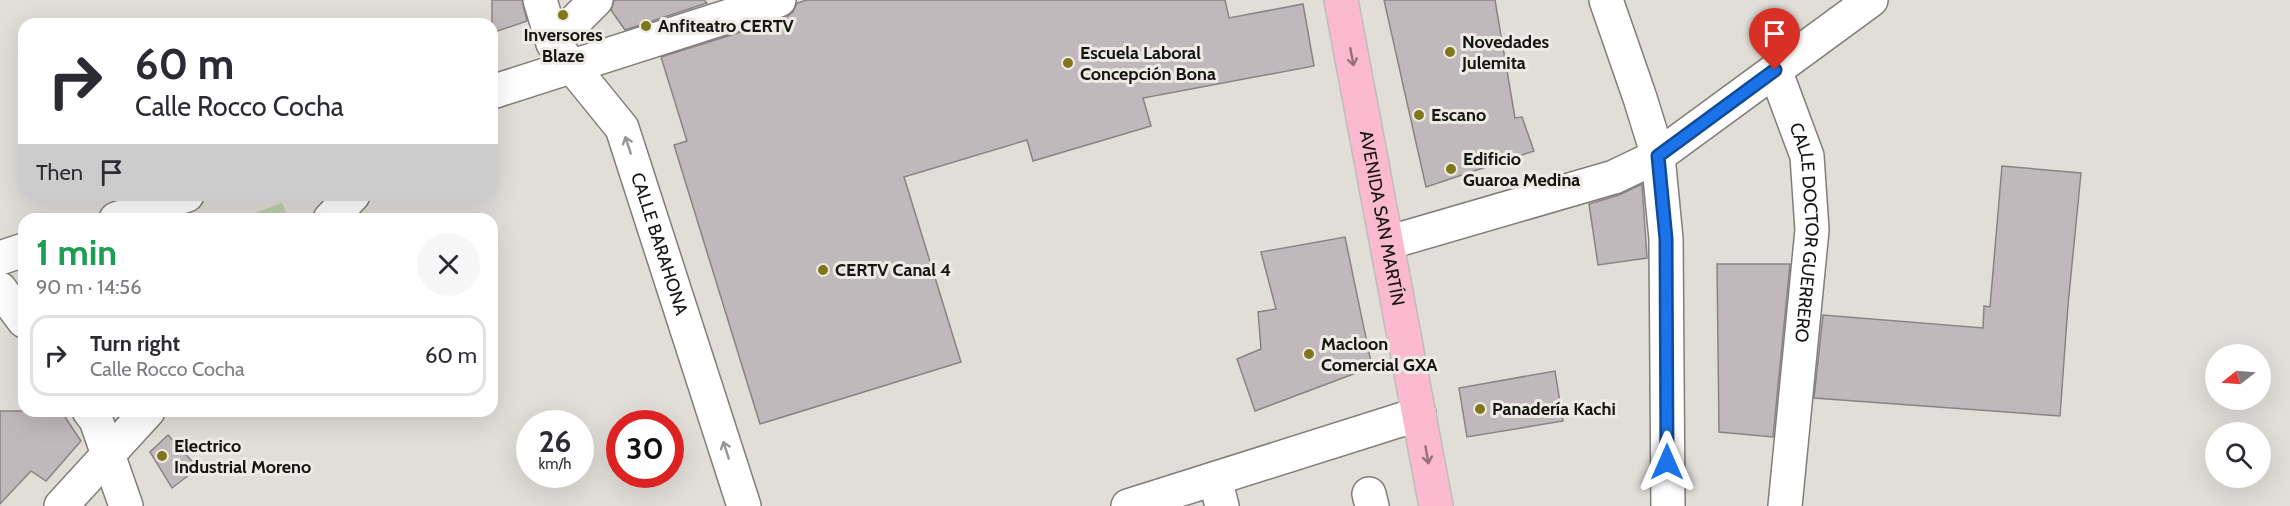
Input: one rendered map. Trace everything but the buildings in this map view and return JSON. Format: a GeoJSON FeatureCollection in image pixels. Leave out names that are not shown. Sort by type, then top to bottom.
{"type":"FeatureCollection","features":[{"type":"Feature","properties":{"kind":"main road","name":"AVENIDA SAN MARTÍN"},"geometry":{"type":"LineString","coordinates":[[1341,0],[1436,506]]}},
{"type":"Feature","properties":{"kind":"street","name":"CALLE BARAHONA"},"geometry":{"type":"LineString","coordinates":[[540,0],[562,54],[622,128],[744,506]]}},
{"type":"Feature","properties":{"kind":"street"},"geometry":{"type":"LineString","coordinates":[[562,54],[596,0]]}},
{"type":"Feature","properties":{"kind":"street"},"geometry":{"type":"LineString","coordinates":[[498,89],[562,54],[779,0]]}},
{"type":"Feature","properties":{"kind":"street"},"geometry":{"type":"LineString","coordinates":[[1606,0],[1658,156],[1666,239],[1668,506]]}},
{"type":"Feature","properties":{"kind":"street"},"geometry":{"type":"LineString","coordinates":[[1387,243],[1614,177],[1658,156],[1871,0]]}},
{"type":"Feature","properties":{"kind":"street","name":"CALLE DOCTOR GUERRERO"},"geometry":{"type":"LineString","coordinates":[[1775,70],[1807,156],[1812,230],[1785,506]]}},
{"type":"Feature","properties":{"kind":"street"},"geometry":{"type":"LineString","coordinates":[[134,213],[169,201]]}},
{"type":"Feature","properties":{"kind":"street"},"geometry":{"type":"LineString","coordinates":[[336,213],[347,201]]}},
{"type":"Feature","properties":{"kind":"street"},"geometry":{"type":"LineString","coordinates":[[0,258],[18,252]]}},
{"type":"Feature","properties":{"kind":"street"},"geometry":{"type":"LineString","coordinates":[[0,289],[18,313]]}},
{"type":"Feature","properties":{"kind":"street"},"geometry":{"type":"LineString","coordinates":[[1128,506],[1219,492],[1419,414]]}},
{"type":"Feature","properties":{"kind":"street"},"geometry":{"type":"LineString","coordinates":[[94,417],[126,506]]}},
{"type":"Feature","properties":{"kind":"street"},"geometry":{"type":"LineString","coordinates":[[61,506],[142,417]]}},
{"type":"Feature","properties":{"kind":"green space"},"geometry":{"type":"Polygon","coordinates":[[[282,203],[286,213],[254,213],[282,203]]]}},
{"type":"Feature","properties":{"kind":"place","name":"Inversores Blaze"},"geometry":{"type":"Point","coordinates":[563,15]}},
{"type":"Feature","properties":{"kind":"place","name":"Anfiteatro CERTV"},"geometry":{"type":"Point","coordinates":[646,26]}},
{"type":"Feature","properties":{"kind":"place","name":"Novedades Julemita"},"geometry":{"type":"Point","coordinates":[1450,52]}},
{"type":"Feature","properties":{"kind":"place","name":"Escuela Laboral Concepción Bona"},"geometry":{"type":"Point","coordinates":[1068,63]}},
{"type":"Feature","properties":{"kind":"place","name":"Escano"},"geometry":{"type":"Point","coordinates":[1419,115]}},
{"type":"Feature","properties":{"kind":"place","name":"Edificio Guaroa Medina"},"geometry":{"type":"Point","coordinates":[1451,169]}},
{"type":"Feature","properties":{"kind":"place","name":"CERTV Canal 4"},"geometry":{"type":"Point","coordinates":[823,270]}},
{"type":"Feature","properties":{"kind":"place","name":"Macloon Comercial GXA"},"geometry":{"type":"Point","coordinates":[1309,354]}},
{"type":"Feature","properties":{"kind":"place","name":"Panadería Kachi"},"geometry":{"type":"Point","coordinates":[1480,409]}},
{"type":"Feature","properties":{"kind":"place","name":"Electrico Industrial Moreno"},"geometry":{"type":"Point","coordinates":[162,456]}},
{"type":"Feature","properties":{"kind":"route"},"geometry":{"type":"LineString","coordinates":[[1667,462],[1666,239],[1658,156],[1775,70]]}}]}
